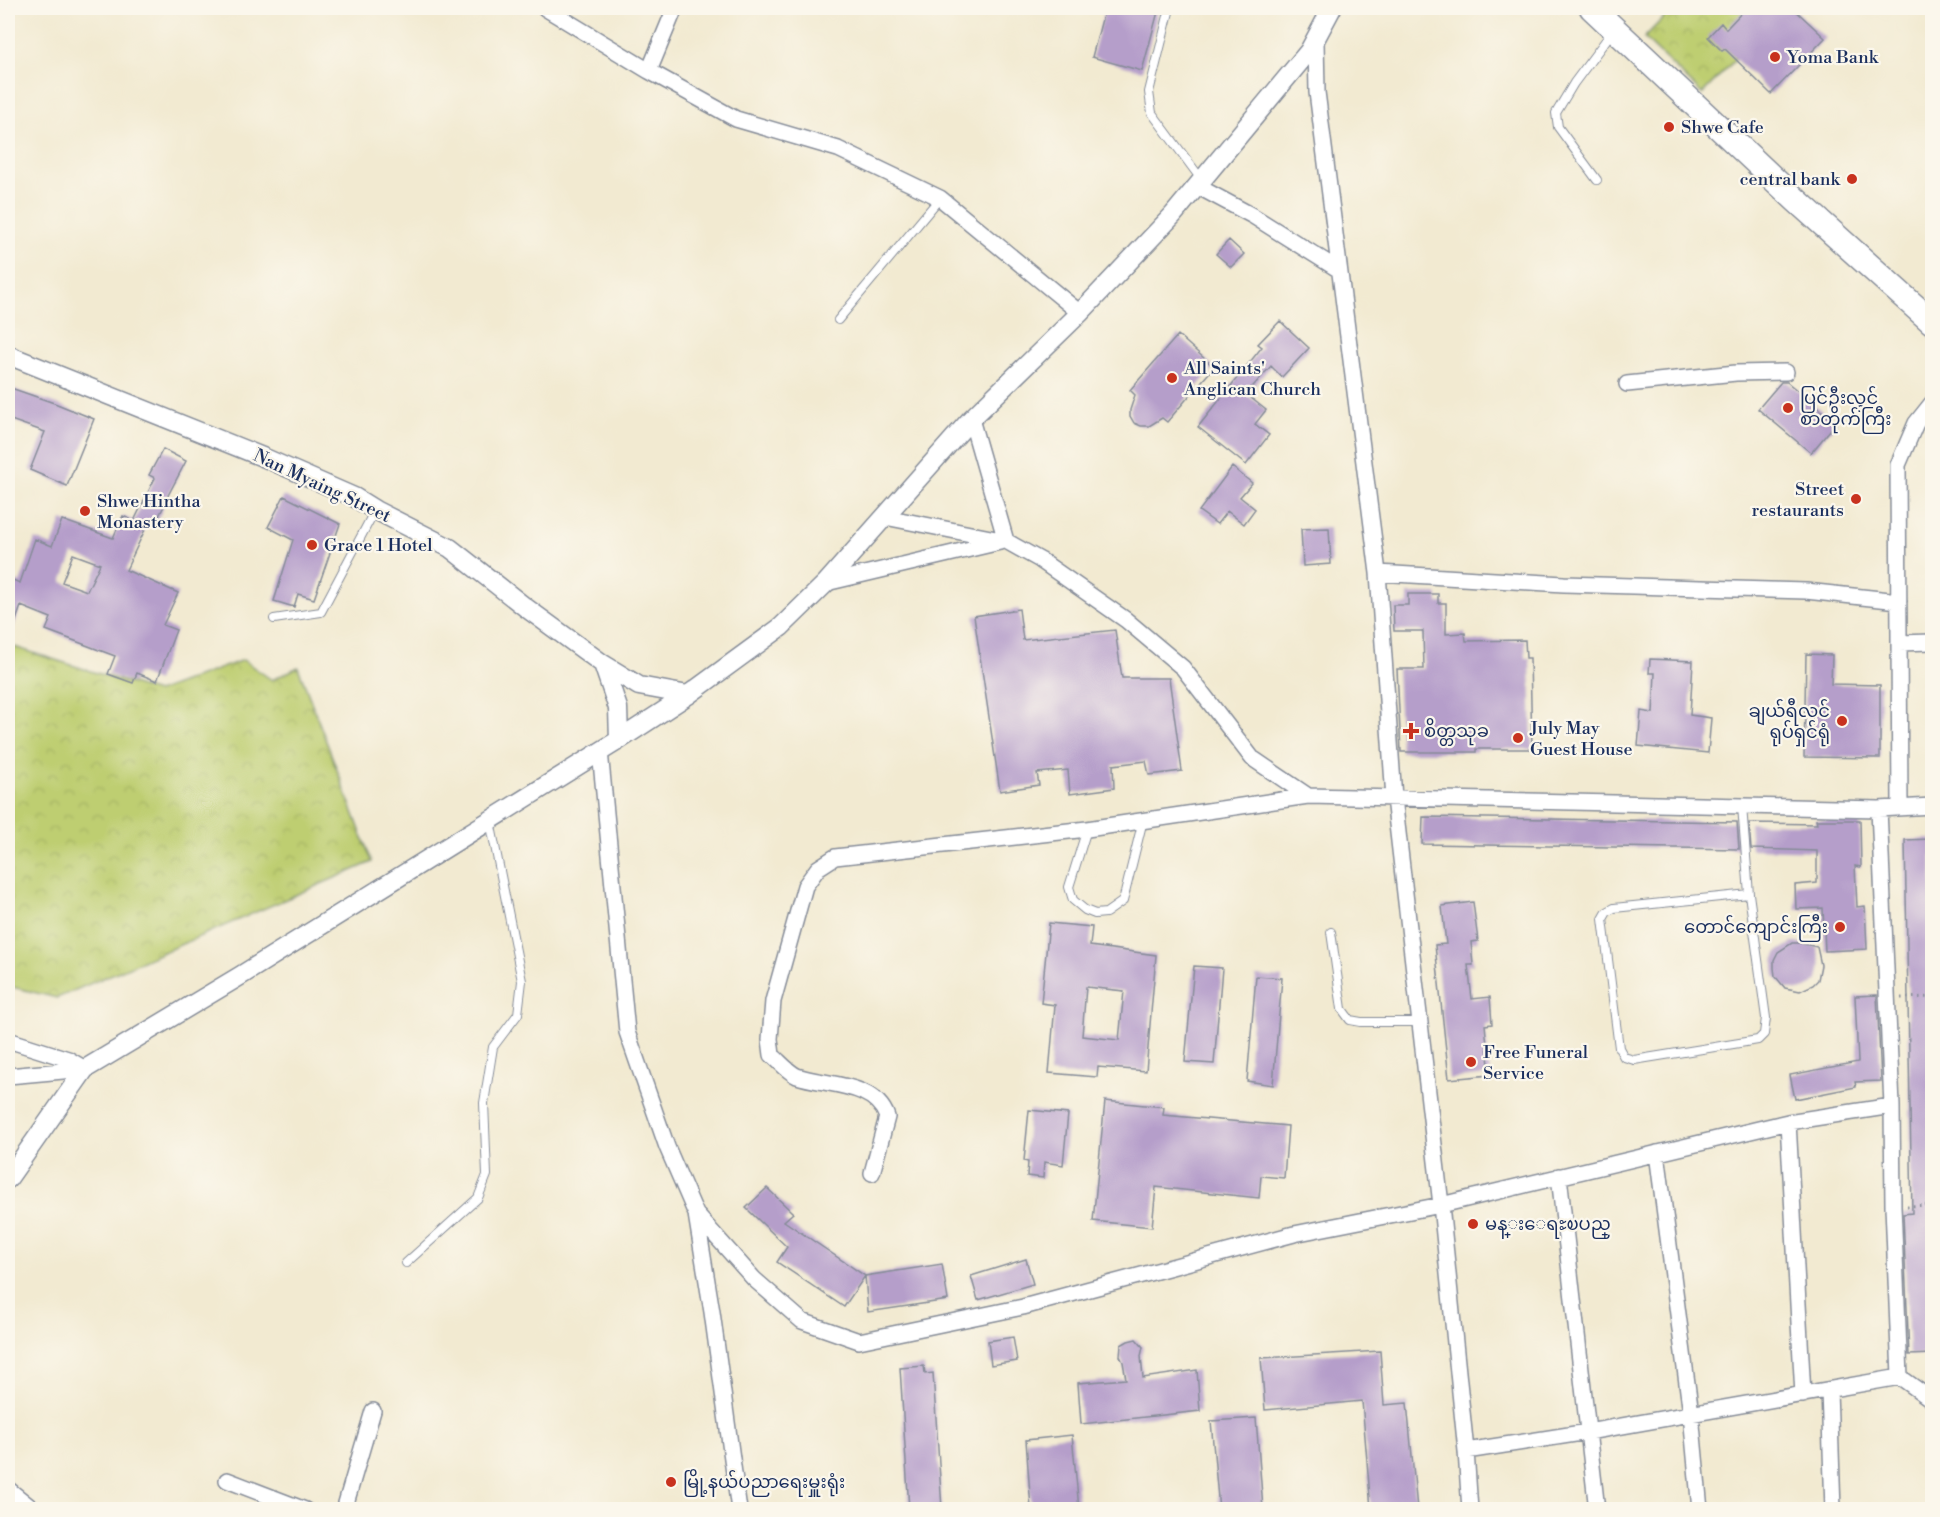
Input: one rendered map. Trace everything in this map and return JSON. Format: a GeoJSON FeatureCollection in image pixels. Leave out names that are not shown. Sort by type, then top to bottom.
{"type":"FeatureCollection","features":[{"type":"Feature","properties":{"kind":"highway"},"geometry":{"type":"LineString","coordinates":[[1592,8],[1796,200],[1932,322]]}},
{"type":"Feature","properties":{"kind":"street"},"geometry":{"type":"LineString","coordinates":[[545,8],[649,71],[736,119],[837,149],[940,198],[1080,313]]}},
{"type":"Feature","properties":{"kind":"street"},"geometry":{"type":"LineString","coordinates":[[649,71],[675,8]]}},
{"type":"Feature","properties":{"kind":"street"},"geometry":{"type":"LineString","coordinates":[[8,1179],[85,1069],[240,976],[619,740],[688,695],[782,627],[826,583],[971,419],[1080,313],[1199,184],[1310,51],[1332,8]]}},
{"type":"Feature","properties":{"kind":"street"},"geometry":{"type":"LineString","coordinates":[[1316,40],[1317,92],[1378,573],[1394,798],[1441,1205],[1470,1509]]}},
{"type":"Feature","properties":{"kind":"street"},"geometry":{"type":"LineString","coordinates":[[1199,184],[1339,270]]}},
{"type":"Feature","properties":{"kind":"street","name":"Nan Myaing Street"},"geometry":{"type":"LineString","coordinates":[[8,355],[265,458],[354,497],[450,548],[603,664],[639,686],[688,695]]}},
{"type":"Feature","properties":{"kind":"street"},"geometry":{"type":"LineString","coordinates":[[1627,384],[1736,373],[1786,372]]}},
{"type":"Feature","properties":{"kind":"street"},"geometry":{"type":"LineString","coordinates":[[1900,808],[1898,465],[1916,423],[1932,403]]}},
{"type":"Feature","properties":{"kind":"street"},"geometry":{"type":"LineString","coordinates":[[971,419],[1006,541]]}},
{"type":"Feature","properties":{"kind":"street"},"geometry":{"type":"LineString","coordinates":[[885,518],[1006,541],[1040,560],[1126,620],[1183,668],[1252,758],[1308,796]]}},
{"type":"Feature","properties":{"kind":"street"},"geometry":{"type":"LineString","coordinates":[[826,583],[1006,541]]}},
{"type":"Feature","properties":{"kind":"street"},"geometry":{"type":"LineString","coordinates":[[1378,573],[1564,584],[1806,591],[1899,601]]}},
{"type":"Feature","properties":{"kind":"street"},"geometry":{"type":"LineString","coordinates":[[1899,643],[1932,642]]}},
{"type":"Feature","properties":{"kind":"street"},"geometry":{"type":"LineString","coordinates":[[603,664],[618,708],[619,740]]}},
{"type":"Feature","properties":{"kind":"street"},"geometry":{"type":"LineString","coordinates":[[600,751],[627,1032],[667,1148],[696,1214],[739,1509]]}},
{"type":"Feature","properties":{"kind":"street"},"geometry":{"type":"LineString","coordinates":[[872,1173],[887,1117],[884,1108],[873,1097],[854,1090],[794,1075],[772,1055],[770,1039],[773,1001],[805,886],[818,868],[835,858],[1088,829],[1308,796],[1879,809],[1932,806]]}},
{"type":"Feature","properties":{"kind":"street"},"geometry":{"type":"LineString","coordinates":[[1879,809],[1892,1106],[1893,1206],[1900,1377]]}},
{"type":"Feature","properties":{"kind":"street"},"geometry":{"type":"LineString","coordinates":[[8,1040],[68,1059],[85,1069]]}},
{"type":"Feature","properties":{"kind":"street"},"geometry":{"type":"LineString","coordinates":[[8,1076],[85,1069]]}},
{"type":"Feature","properties":{"kind":"street"},"geometry":{"type":"LineString","coordinates":[[696,1214],[754,1279],[802,1321],[859,1341],[1023,1307],[1294,1234],[1441,1205],[1788,1122],[1892,1106]]}},
{"type":"Feature","properties":{"kind":"street"},"geometry":{"type":"LineString","coordinates":[[1788,1122],[1803,1395]]}},
{"type":"Feature","properties":{"kind":"street"},"geometry":{"type":"LineString","coordinates":[[1657,1153],[1691,1414],[1700,1509]]}},
{"type":"Feature","properties":{"kind":"street"},"geometry":{"type":"LineString","coordinates":[[1558,1176],[1597,1509]]}},
{"type":"Feature","properties":{"kind":"street"},"geometry":{"type":"LineString","coordinates":[[1466,1450],[1588,1432],[1900,1377],[1932,1400]]}},
{"type":"Feature","properties":{"kind":"street"},"geometry":{"type":"LineString","coordinates":[[1829,1390],[1833,1509]]}},
{"type":"Feature","properties":{"kind":"street"},"geometry":{"type":"LineString","coordinates":[[344,1509],[373,1411]]}},
{"type":"Feature","properties":{"kind":"street"},"geometry":{"type":"LineString","coordinates":[[226,1480],[305,1509]]}},
{"type":"Feature","properties":{"kind":"street"},"geometry":{"type":"LineString","coordinates":[[8,1489],[34,1509]]}},
{"type":"Feature","properties":{"kind":"lane"},"geometry":{"type":"LineString","coordinates":[[1170,8],[1149,92],[1152,113],[1199,184]]}},
{"type":"Feature","properties":{"kind":"lane"},"geometry":{"type":"LineString","coordinates":[[1597,180],[1558,127],[1556,113],[1574,83],[1614,28]]}},
{"type":"Feature","properties":{"kind":"lane"},"geometry":{"type":"LineString","coordinates":[[838,321],[940,198]]}},
{"type":"Feature","properties":{"kind":"lane"},"geometry":{"type":"LineString","coordinates":[[274,619],[321,612],[375,510]]}},
{"type":"Feature","properties":{"kind":"lane"},"geometry":{"type":"LineString","coordinates":[[1742,806],[1749,894],[1766,1018],[1764,1034],[1758,1040],[1634,1060],[1624,1057],[1618,1048],[1604,930],[1603,919],[1607,912],[1614,908],[1749,894]]}},
{"type":"Feature","properties":{"kind":"lane"},"geometry":{"type":"LineString","coordinates":[[406,1263],[478,1197],[487,1175],[483,1103],[493,1047],[518,1014],[522,981],[489,820]]}},
{"type":"Feature","properties":{"kind":"lane"},"geometry":{"type":"LineString","coordinates":[[1088,829],[1069,887],[1073,900],[1085,910],[1095,914],[1106,913],[1122,901],[1143,820]]}},
{"type":"Feature","properties":{"kind":"lane"},"geometry":{"type":"LineString","coordinates":[[1331,932],[1342,1009],[1350,1020],[1420,1022]]}},
{"type":"Feature","properties":{"kind":"path"},"geometry":{"type":"LineString","coordinates":[[1886,998],[1932,997]]}},
{"type":"Feature","properties":{"kind":"path"},"geometry":{"type":"LineString","coordinates":[[1893,1206],[1932,1205]]}},
{"type":"Feature","properties":{"kind":"green space"},"geometry":{"type":"Polygon","coordinates":[[[1673,8],[1785,8],[1702,94],[1644,38],[1673,8]]]}},
{"type":"Feature","properties":{"kind":"green space"},"geometry":{"type":"Polygon","coordinates":[[[8,645],[157,692],[243,660],[272,680],[298,667],[372,862],[57,998],[8,986],[8,645]]]}},
{"type":"Feature","properties":{"kind":"building"},"geometry":{"type":"Polygon","coordinates":[[[1105,8],[1159,8],[1142,71],[1092,57],[1105,8]]]}},
{"type":"Feature","properties":{"kind":"building"},"geometry":{"type":"Polygon","coordinates":[[[1746,8],[1793,8],[1825,38],[1771,94],[1725,49],[1722,51],[1708,37],[1721,23],[1726,29],[1746,8]]]}},
{"type":"Feature","properties":{"kind":"building"},"geometry":{"type":"Polygon","coordinates":[[[1229,240],[1244,254],[1231,267],[1216,254],[1229,240]]]}},
{"type":"Feature","properties":{"kind":"building"},"geometry":{"type":"Polygon","coordinates":[[[1280,321],[1309,348],[1282,377],[1271,366],[1246,394],[1266,410],[1255,424],[1269,435],[1246,465],[1198,427],[1262,347],[1258,344],[1280,321]]]}},
{"type":"Feature","properties":{"kind":"building","name":"All Saints' Anglican Church"},"geometry":{"type":"Polygon","coordinates":[[[1178,335],[1214,367],[1167,422],[1162,418],[1149,426],[1134,423],[1130,410],[1135,395],[1130,390],[1178,335]]]}},
{"type":"Feature","properties":{"kind":"building","name":"ပြင်ဦးလွင် စာတိုက်ကြီး"},"geometry":{"type":"Polygon","coordinates":[[[1781,382],[1787,382],[1836,423],[1811,453],[1758,409],[1781,382]]]}},
{"type":"Feature","properties":{"kind":"building"},"geometry":{"type":"Polygon","coordinates":[[[8,387],[94,419],[67,486],[30,470],[45,432],[8,419],[8,387]]]}},
{"type":"Feature","properties":{"kind":"building"},"geometry":{"type":"Polygon","coordinates":[[[163,449],[186,461],[156,522],[150,519],[126,570],[178,593],[163,625],[176,630],[157,681],[137,673],[133,683],[108,674],[115,656],[46,630],[51,618],[21,606],[10,638],[8,637],[8,578],[20,583],[35,539],[52,546],[62,520],[113,538],[123,516],[134,521],[155,478],[149,475],[163,449]],[[73,554],[62,582],[87,591],[100,564],[73,554]]]}},
{"type":"Feature","properties":{"kind":"building"},"geometry":{"type":"Polygon","coordinates":[[[1232,467],[1252,483],[1240,497],[1255,509],[1244,524],[1227,511],[1217,524],[1199,511],[1232,467]]]}},
{"type":"Feature","properties":{"kind":"building"},"geometry":{"type":"Polygon","coordinates":[[[284,496],[340,524],[314,599],[298,594],[294,607],[274,601],[293,540],[268,527],[284,496]]]}},
{"type":"Feature","properties":{"kind":"building"},"geometry":{"type":"Polygon","coordinates":[[[1329,528],[1331,564],[1303,566],[1301,529],[1329,528]]]}},
{"type":"Feature","properties":{"kind":"building"},"geometry":{"type":"Polygon","coordinates":[[[1408,594],[1438,594],[1438,603],[1446,603],[1446,634],[1465,633],[1466,641],[1525,640],[1526,658],[1530,658],[1532,749],[1401,752],[1397,669],[1424,669],[1423,631],[1394,631],[1393,605],[1408,605],[1408,594]]]}},
{"type":"Feature","properties":{"kind":"building"},"geometry":{"type":"Polygon","coordinates":[[[1019,609],[1023,640],[1115,630],[1122,678],[1169,678],[1182,771],[1149,775],[1146,761],[1113,765],[1114,788],[1070,794],[1068,770],[1037,773],[1039,785],[1000,791],[974,616],[1019,609]]]}},
{"type":"Feature","properties":{"kind":"building","name":"ချယ်ရီလွင် ရုပ်ရှင်ရုံ"},"geometry":{"type":"Polygon","coordinates":[[[1806,654],[1832,655],[1831,684],[1880,685],[1880,758],[1804,757],[1806,654]]]}},
{"type":"Feature","properties":{"kind":"building"},"geometry":{"type":"Polygon","coordinates":[[[1650,659],[1693,661],[1690,715],[1711,718],[1708,753],[1638,746],[1641,711],[1653,713],[1655,673],[1649,673],[1650,659]]]}},
{"type":"Feature","properties":{"kind":"building"},"geometry":{"type":"Polygon","coordinates":[[[1423,817],[1737,822],[1739,849],[1422,844],[1423,817]]]}},
{"type":"Feature","properties":{"kind":"building"},"geometry":{"type":"Polygon","coordinates":[[[1816,820],[1860,820],[1861,867],[1855,866],[1857,907],[1865,906],[1867,949],[1825,951],[1823,908],[1796,909],[1795,885],[1817,883],[1817,851],[1751,849],[1749,823],[1817,824],[1816,820]]]}},
{"type":"Feature","properties":{"kind":"building"},"geometry":{"type":"Polygon","coordinates":[[[1932,839],[1932,1195],[1929,1195],[1932,1354],[1909,1355],[1903,1214],[1912,1213],[1905,840],[1932,839]]]}},
{"type":"Feature","properties":{"kind":"building"},"geometry":{"type":"Polygon","coordinates":[[[1473,902],[1478,941],[1471,942],[1473,965],[1468,965],[1472,999],[1490,997],[1492,1024],[1485,1025],[1490,1075],[1449,1079],[1435,945],[1446,944],[1442,906],[1473,902]]]}},
{"type":"Feature","properties":{"kind":"building"},"geometry":{"type":"Polygon","coordinates":[[[1049,923],[1092,927],[1090,946],[1156,955],[1146,1071],[1098,1067],[1097,1077],[1049,1073],[1055,1005],[1041,1003],[1049,923]],[[1086,987],[1082,1036],[1119,1040],[1124,991],[1086,987]]]}},
{"type":"Feature","properties":{"kind":"building"},"geometry":{"type":"Polygon","coordinates":[[[1792,943],[1817,947],[1821,965],[1818,980],[1800,991],[1785,988],[1775,976],[1774,960],[1778,952],[1792,943]]]}},
{"type":"Feature","properties":{"kind":"building"},"geometry":{"type":"Polygon","coordinates":[[[1194,966],[1222,968],[1214,1064],[1185,1062],[1194,966]]]}},
{"type":"Feature","properties":{"kind":"building"},"geometry":{"type":"Polygon","coordinates":[[[1256,976],[1282,978],[1273,1085],[1247,1081],[1256,976]]]}},
{"type":"Feature","properties":{"kind":"building"},"geometry":{"type":"Polygon","coordinates":[[[1877,995],[1881,1081],[1855,1082],[1856,1087],[1795,1099],[1790,1075],[1858,1062],[1855,996],[1877,995]]]}},
{"type":"Feature","properties":{"kind":"building"},"geometry":{"type":"Polygon","coordinates":[[[1105,1101],[1164,1107],[1163,1115],[1288,1126],[1284,1178],[1261,1176],[1259,1198],[1156,1187],[1152,1227],[1093,1221],[1105,1101]]]}},
{"type":"Feature","properties":{"kind":"building"},"geometry":{"type":"Polygon","coordinates":[[[1029,1110],[1068,1114],[1063,1165],[1044,1162],[1043,1178],[1027,1176],[1028,1162],[1024,1161],[1029,1110]]]}},
{"type":"Feature","properties":{"kind":"building"},"geometry":{"type":"Polygon","coordinates":[[[767,1188],[793,1213],[784,1221],[865,1276],[844,1307],[777,1262],[787,1247],[746,1208],[767,1188]]]}},
{"type":"Feature","properties":{"kind":"building"},"geometry":{"type":"Polygon","coordinates":[[[1026,1259],[1033,1284],[978,1300],[971,1276],[1026,1259]]]}},
{"type":"Feature","properties":{"kind":"building"},"geometry":{"type":"Polygon","coordinates":[[[942,1264],[948,1300],[868,1312],[865,1276],[942,1264]]]}},
{"type":"Feature","properties":{"kind":"building"},"geometry":{"type":"Polygon","coordinates":[[[1013,1337],[1017,1361],[991,1365],[988,1341],[1013,1337]]]}},
{"type":"Feature","properties":{"kind":"building"},"geometry":{"type":"Polygon","coordinates":[[[1136,1339],[1143,1347],[1141,1356],[1143,1378],[1197,1370],[1200,1411],[1081,1424],[1078,1383],[1126,1379],[1120,1356],[1121,1345],[1136,1339]]]}},
{"type":"Feature","properties":{"kind":"building"},"geometry":{"type":"Polygon","coordinates":[[[1380,1351],[1384,1405],[1407,1403],[1417,1509],[1371,1509],[1362,1401],[1265,1410],[1261,1358],[1380,1351]]]}},
{"type":"Feature","properties":{"kind":"building"},"geometry":{"type":"Polygon","coordinates":[[[924,1366],[925,1374],[933,1373],[942,1509],[909,1509],[900,1368],[924,1366]]]}},
{"type":"Feature","properties":{"kind":"building"},"geometry":{"type":"Polygon","coordinates":[[[1256,1418],[1263,1509],[1219,1509],[1211,1421],[1256,1418]]]}},
{"type":"Feature","properties":{"kind":"building"},"geometry":{"type":"Polygon","coordinates":[[[1072,1435],[1079,1509],[1031,1509],[1026,1440],[1072,1435]]]}},
{"type":"Feature","properties":{"kind":"place","name":"Yoma Bank"},"geometry":{"type":"Point","coordinates":[1775,57]}},
{"type":"Feature","properties":{"kind":"place","name":"Shwe Cafe"},"geometry":{"type":"Point","coordinates":[1669,127]}},
{"type":"Feature","properties":{"kind":"place","name":"central bank"},"geometry":{"type":"Point","coordinates":[1852,179]}},
{"type":"Feature","properties":{"kind":"place","name":"All Saints' Anglican Church"},"geometry":{"type":"Point","coordinates":[1172,378]}},
{"type":"Feature","properties":{"kind":"place","name":"ပြင်ဦးလွင် စာတိုက်ကြီး"},"geometry":{"type":"Point","coordinates":[1788,408]}},
{"type":"Feature","properties":{"kind":"place","name":"Street restaurants"},"geometry":{"type":"Point","coordinates":[1856,499]}},
{"type":"Feature","properties":{"kind":"place","name":"Shwe Hintha Monastery"},"geometry":{"type":"Point","coordinates":[85,511]}},
{"type":"Feature","properties":{"kind":"place","name":"Grace 1 Hotel"},"geometry":{"type":"Point","coordinates":[312,545]}},
{"type":"Feature","properties":{"kind":"place","name":"ချယ်ရီလွင် ရုပ်ရှင်ရုံ"},"geometry":{"type":"Point","coordinates":[1842,721]}},
{"type":"Feature","properties":{"kind":"place","name":"စိတ္တသုခ"},"geometry":{"type":"Point","coordinates":[1411,731]}},
{"type":"Feature","properties":{"kind":"place","name":"July May Guest House"},"geometry":{"type":"Point","coordinates":[1518,738]}},
{"type":"Feature","properties":{"kind":"place","name":"တောင်ကျောင်းကြီး"},"geometry":{"type":"Point","coordinates":[1840,927]}},
{"type":"Feature","properties":{"kind":"place","name":"Free Funeral Service"},"geometry":{"type":"Point","coordinates":[1471,1062]}},
{"type":"Feature","properties":{"kind":"place","name":"မန္းေရႊၿပည္"},"geometry":{"type":"Point","coordinates":[1473,1224]}},
{"type":"Feature","properties":{"kind":"place","name":"မြို့နယ်ပညာရေးမှူးရုံး"},"geometry":{"type":"Point","coordinates":[671,1482]}}]}
